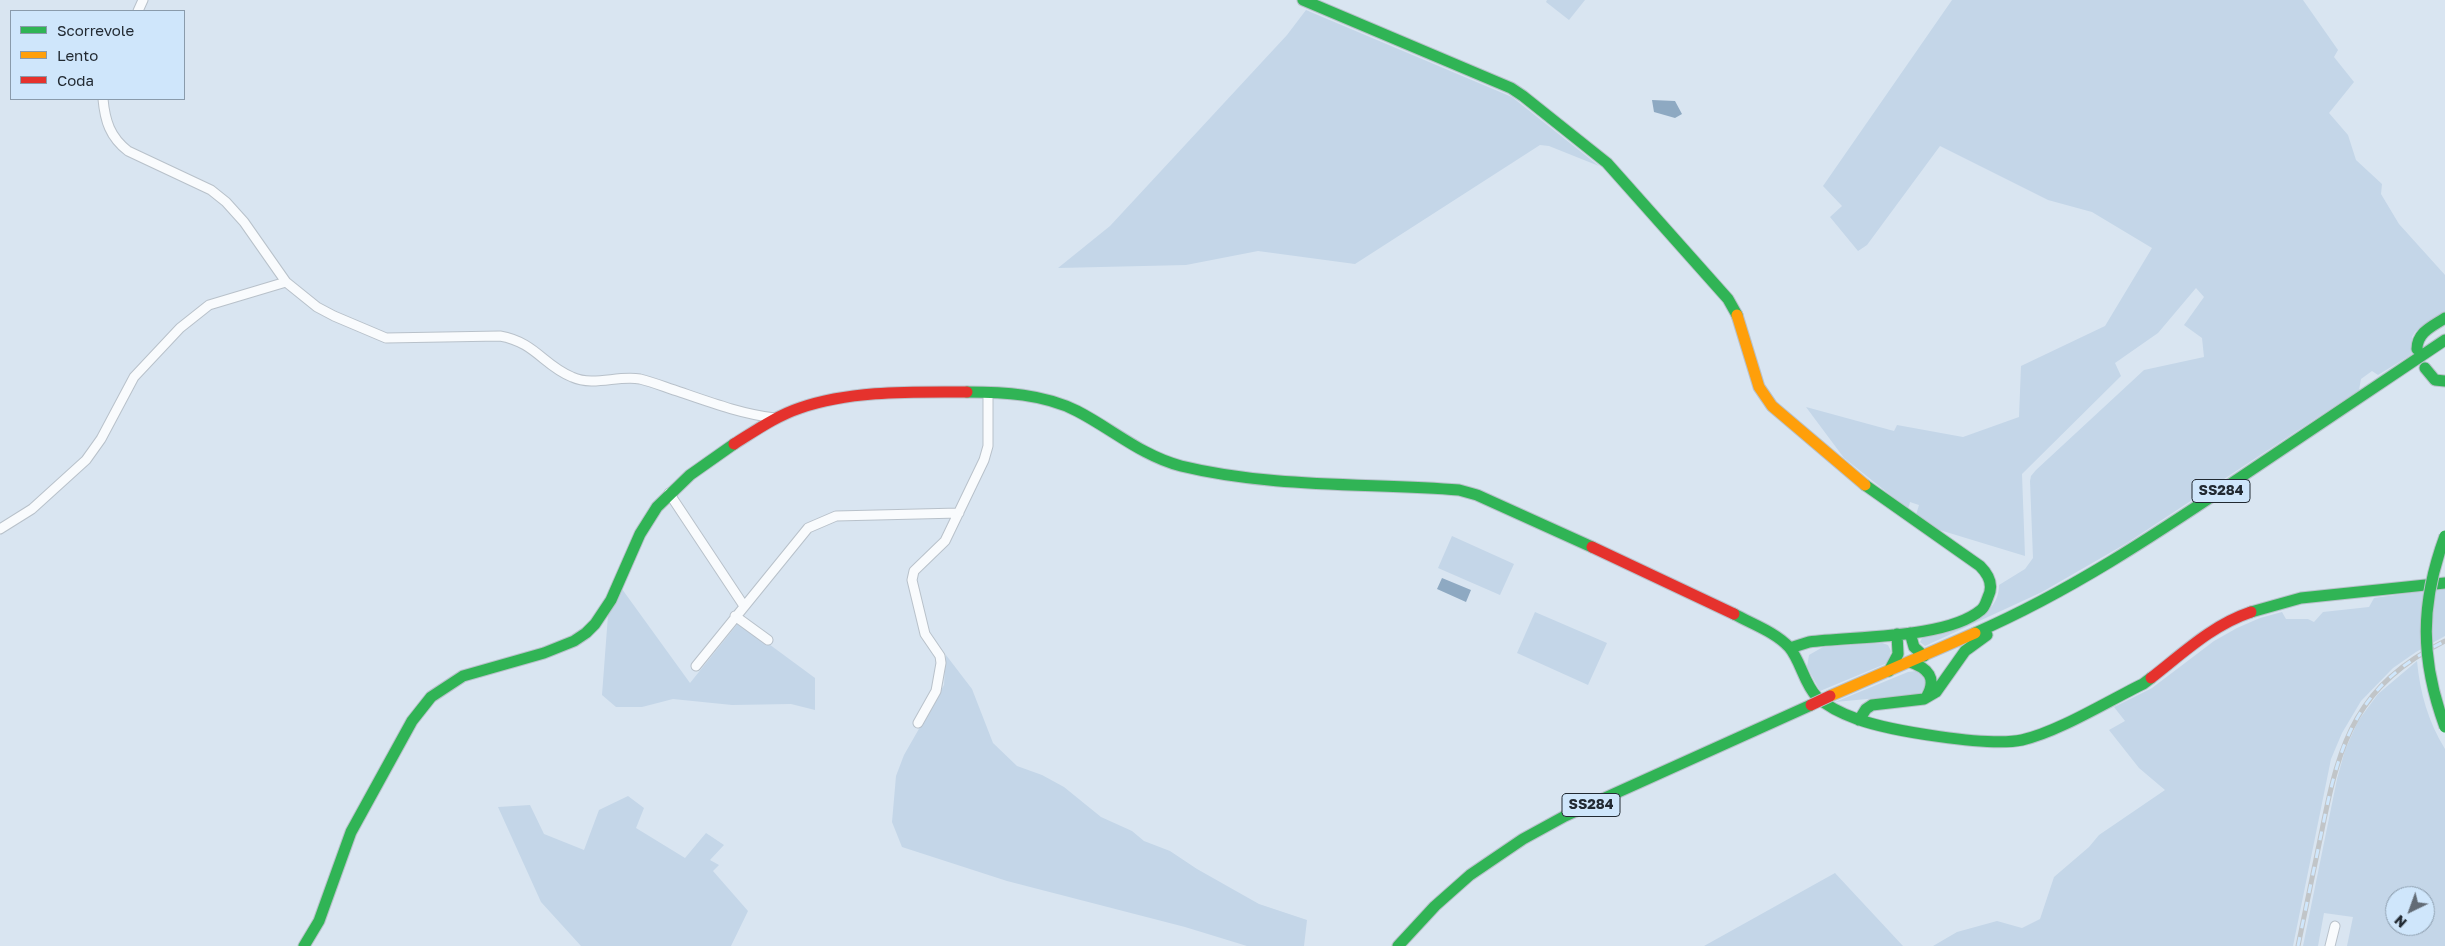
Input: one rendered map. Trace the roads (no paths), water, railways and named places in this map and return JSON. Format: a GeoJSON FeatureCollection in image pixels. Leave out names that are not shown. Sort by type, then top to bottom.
{"type":"FeatureCollection","features":[{"type":"Feature","properties":{"kind":"street"},"geometry":{"type":"LineString","coordinates":[[1302,0],[1339,18],[1511,88],[1580,140],[1607,163],[1735,308],[1758,387],[1772,406],[1863,484],[1982,567],[1989,577],[1991,595],[1988,602],[1976,615],[1941,627],[1910,633],[1814,641],[1790,648]]}},
{"type":"Feature","properties":{"kind":"street"},"geometry":{"type":"LineString","coordinates":[[103,100],[108,126],[119,144],[128,151],[192,180],[218,196],[244,222],[286,282],[317,307],[375,335],[397,339],[500,336],[510,338],[532,347],[564,374],[580,380],[596,382],[638,379],[740,412],[775,418]]}},
{"type":"Feature","properties":{"kind":"street"},"geometry":{"type":"LineString","coordinates":[[0,529],[32,508],[86,460],[101,439],[134,376],[180,328],[209,305],[286,282]]}},
{"type":"Feature","properties":{"kind":"street"},"geometry":{"type":"LineString","coordinates":[[2445,318],[2420,335],[2416,343],[2422,351],[2445,342]]}},
{"type":"Feature","properties":{"kind":"street","name":"SS284"},"geometry":{"type":"LineString","coordinates":[[1398,946],[1435,906],[1470,875],[1522,839],[1565,816],[2046,601],[2131,550],[2422,351]]}},
{"type":"Feature","properties":{"kind":"street"},"geometry":{"type":"LineString","coordinates":[[2425,368],[2435,380],[2445,381]]}},
{"type":"Feature","properties":{"kind":"street"},"geometry":{"type":"LineString","coordinates":[[304,946],[322,914],[352,832],[422,707],[440,689],[457,679],[563,646],[589,630],[601,616],[650,516],[669,493],[693,471],[775,418],[808,406],[846,398],[928,394],[1034,396],[1052,400],[1081,413],[1148,453],[1179,466],[1235,475],[1459,490],[1476,495],[1686,590],[1776,636],[1790,648],[1816,696],[1832,709],[1859,720],[1905,730],[1977,741],[2006,742],[2034,737],[2142,684],[2206,635],[2227,622],[2278,603],[2445,583]]}},
{"type":"Feature","properties":{"kind":"street"},"geometry":{"type":"LineString","coordinates":[[918,722],[936,691],[941,663],[940,656],[925,634],[912,580],[914,571],[945,541],[984,460],[988,446],[988,394]]}},
{"type":"Feature","properties":{"kind":"street"},"geometry":{"type":"LineString","coordinates":[[669,493],[744,606]]}},
{"type":"Feature","properties":{"kind":"street"},"geometry":{"type":"LineString","coordinates":[[696,666],[799,536],[808,528],[828,518],[959,513]]}},
{"type":"Feature","properties":{"kind":"street"},"geometry":{"type":"LineString","coordinates":[[2445,536],[2428,589],[2425,625],[2429,679],[2445,728]]}},
{"type":"Feature","properties":{"kind":"street"},"geometry":{"type":"LineString","coordinates":[[735,616],[768,640]]}},
{"type":"Feature","properties":{"kind":"street"},"geometry":{"type":"LineString","coordinates":[[1859,720],[1866,709],[1872,705],[1924,699],[1936,692],[1965,651],[2010,618]]}},
{"type":"Feature","properties":{"kind":"street"},"geometry":{"type":"LineString","coordinates":[[1910,633],[1916,652],[1924,656]]}},
{"type":"Feature","properties":{"kind":"street"},"geometry":{"type":"LineString","coordinates":[[1889,671],[1899,655],[1896,634]]}},
{"type":"Feature","properties":{"kind":"street"},"geometry":{"type":"LineString","coordinates":[[1910,662],[1927,669],[1932,676],[1931,689],[1924,699]]}},
{"type":"Feature","properties":{"kind":"street"},"geometry":{"type":"LineString","coordinates":[[2330,946],[2334,926]]}},
{"type":"Feature","properties":{"kind":"railway"},"geometry":{"type":"LineString","coordinates":[[2298,946],[2336,768],[2357,718],[2372,696],[2391,676],[2415,658],[2445,641]]}}]}
